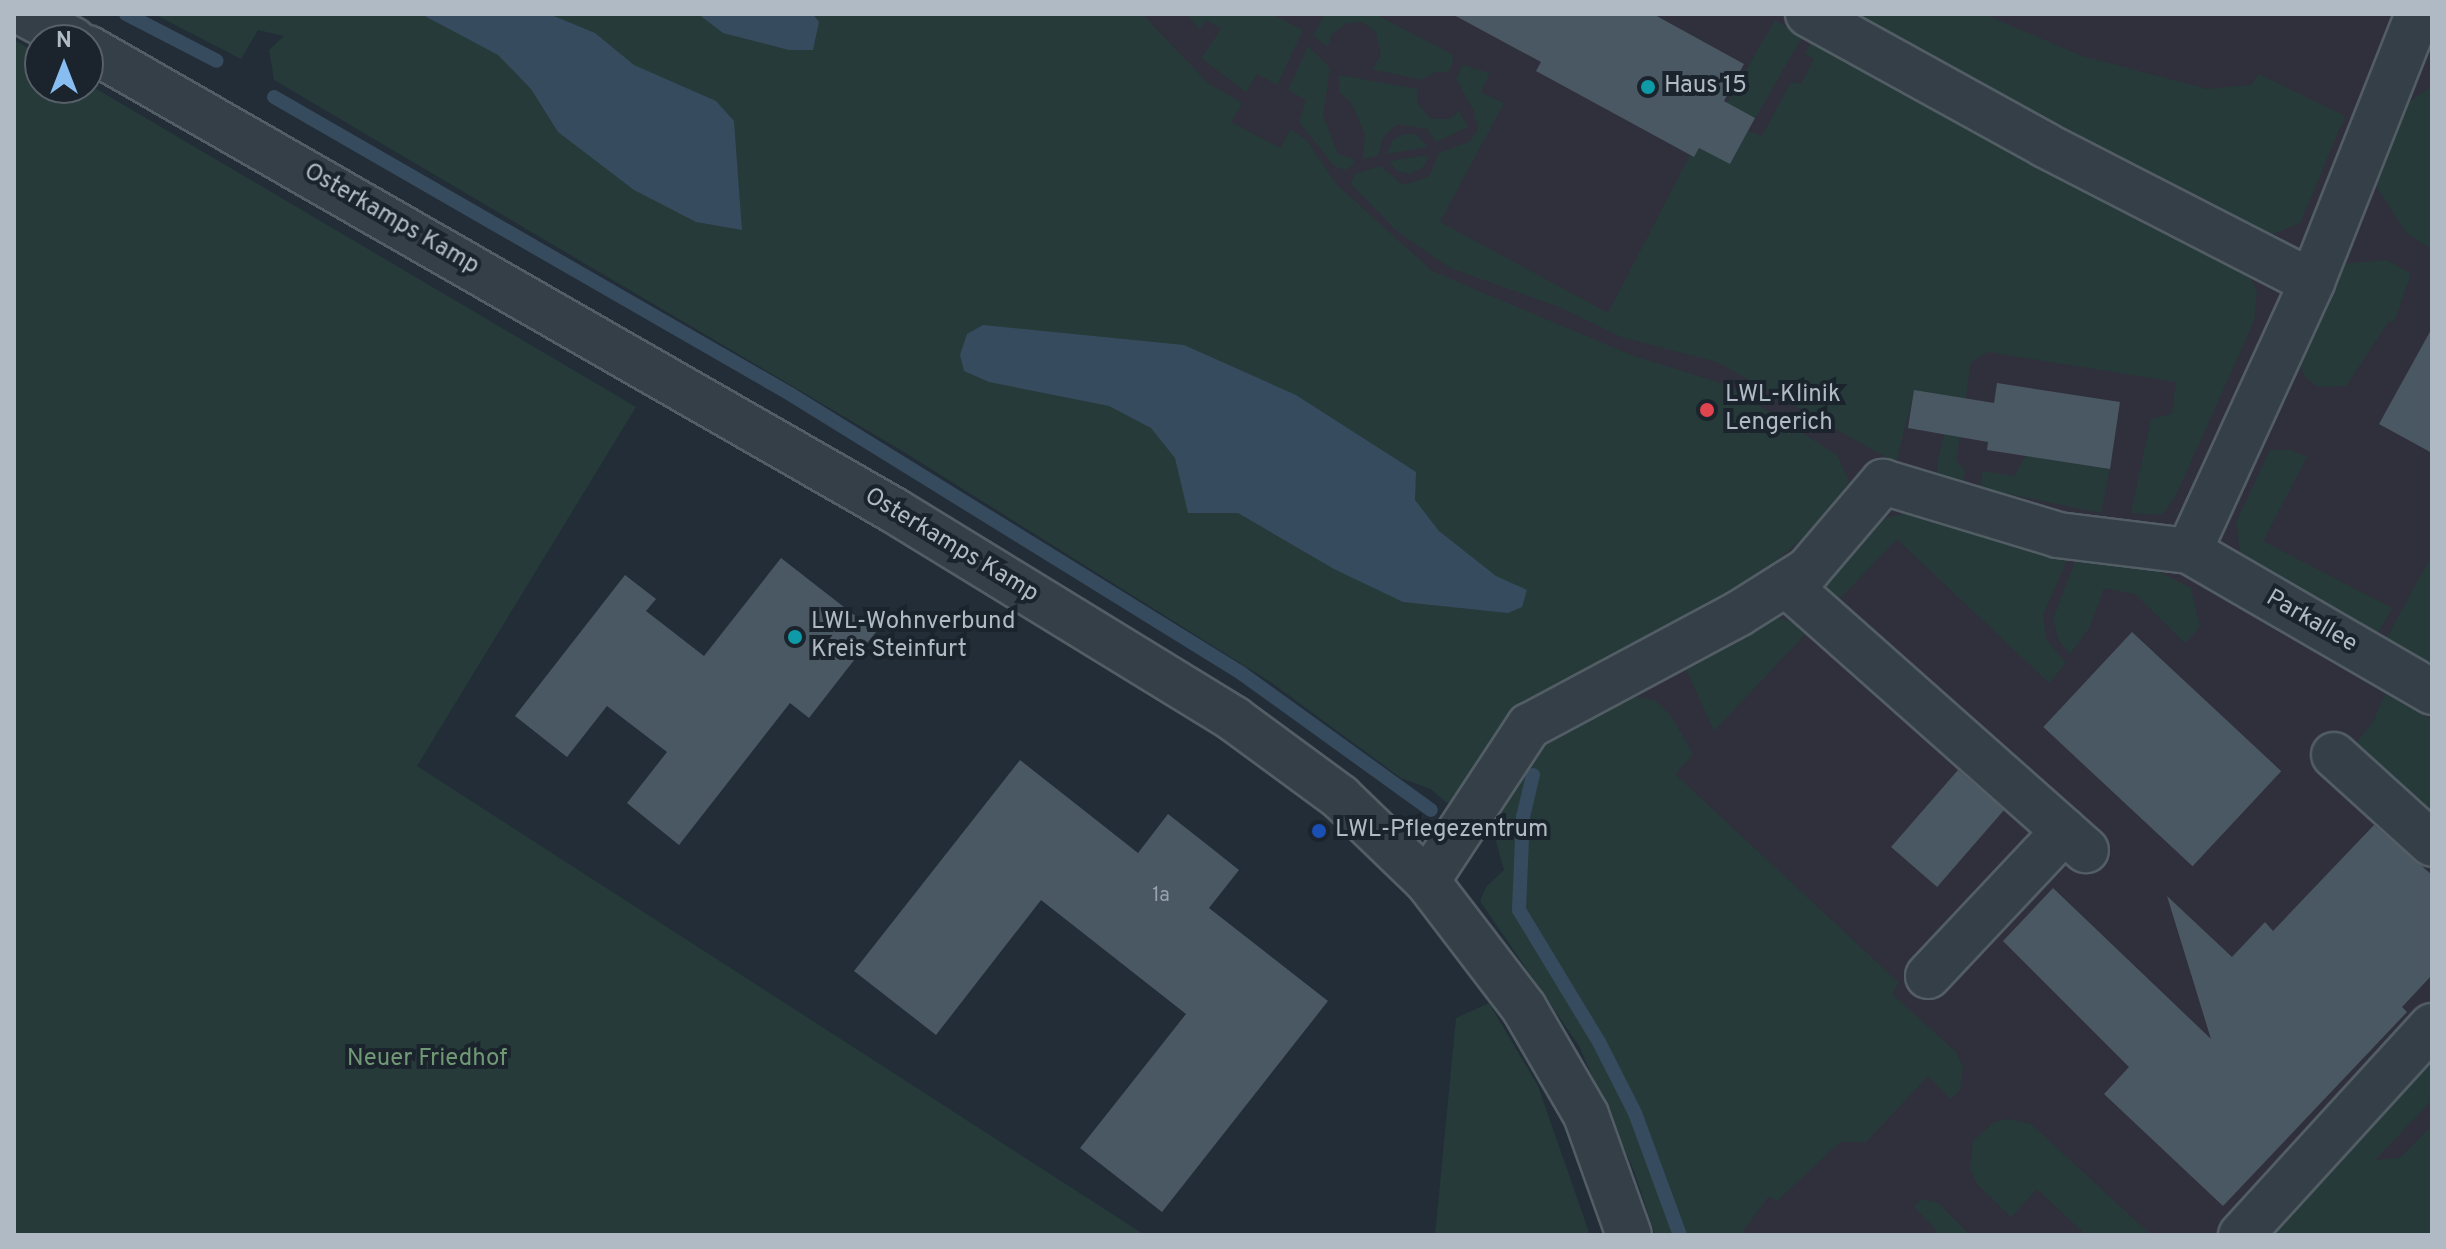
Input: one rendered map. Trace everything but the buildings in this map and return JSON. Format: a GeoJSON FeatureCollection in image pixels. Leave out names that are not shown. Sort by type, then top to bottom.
{"type":"FeatureCollection","features":[{"type":"Feature","properties":{"kind":"street"},"geometry":{"type":"LineString","coordinates":[[25,14],[43,24]]}},
{"type":"Feature","properties":{"kind":"street"},"geometry":{"type":"LineString","coordinates":[[1808,14],[2045,145],[2312,282]]}},
{"type":"Feature","properties":{"kind":"street"},"geometry":{"type":"LineString","coordinates":[[1427,881],[1529,726],[1808,570],[1883,482],[2058,535],[2189,551],[2312,282],[2420,34]]}},
{"type":"Feature","properties":{"kind":"street","name":"Osterkamps Kamp"},"geometry":{"type":"LineString","coordinates":[[104,57],[895,511],[1234,719],[1340,797],[1427,881],[1524,1008],[1586,1115],[1629,1235]]}},
{"type":"Feature","properties":{"kind":"street","name":"Parkallee"},"geometry":{"type":"LineString","coordinates":[[2189,551],[2432,692]]}},
{"type":"Feature","properties":{"kind":"street"},"geometry":{"type":"LineString","coordinates":[[1786,584],[2075,840],[1928,976]]}},
{"type":"Feature","properties":{"kind":"street"},"geometry":{"type":"LineString","coordinates":[[2334,755],[2432,844]]}},
{"type":"Feature","properties":{"kind":"street"},"geometry":{"type":"LineString","coordinates":[[2241,1235],[2432,1026]]}},
{"type":"Feature","properties":{"kind":"shaded area","name":"LWL-Klinik Lengerich"},"geometry":{"type":"Polygon","coordinates":[[[356,14],[2432,14],[2432,1235],[1724,1235],[1565,858],[356,14]]]}},
{"type":"Feature","properties":{"kind":"shaded area"},"geometry":{"type":"Polygon","coordinates":[[[421,14],[549,14],[595,33],[634,65],[716,101],[734,121],[742,230],[696,222],[634,190],[558,132],[531,89],[498,55],[421,14]]]}},
{"type":"Feature","properties":{"kind":"shaded area"},"geometry":{"type":"Polygon","coordinates":[[[698,14],[813,14],[819,22],[813,50],[789,50],[723,33],[698,14]]]}},
{"type":"Feature","properties":{"kind":"shaded area"},"geometry":{"type":"Polygon","coordinates":[[[983,325],[1184,345],[1296,395],[1416,472],[1415,500],[1439,531],[1496,576],[1527,590],[1522,607],[1508,613],[1403,602],[1334,569],[1238,513],[1188,513],[1175,458],[1151,428],[1109,406],[989,382],[964,371],[960,355],[967,334],[983,325]]]}},
{"type":"Feature","properties":{"kind":"green space"},"geometry":{"type":"Polygon","coordinates":[[[154,14],[1142,14],[1208,83],[1242,103],[1231,122],[1280,148],[1291,129],[1307,141],[1336,184],[1432,271],[1631,355],[1727,385],[1837,455],[1849,481],[1827,517],[1759,576],[1536,697],[1478,765],[1463,793],[1447,803],[1431,789],[1401,778],[1272,683],[904,452],[274,80],[269,50],[284,36],[258,30],[241,59],[154,14]]]}},
{"type":"Feature","properties":{"kind":"green space"},"geometry":{"type":"Polygon","coordinates":[[[1186,14],[1271,14],[1303,30],[1277,85],[1257,74],[1246,92],[1201,58],[1221,29],[1207,20],[1199,29],[1186,14]]]}},
{"type":"Feature","properties":{"kind":"green space"},"geometry":{"type":"Polygon","coordinates":[[[1325,14],[1375,14],[1452,54],[1453,62],[1448,72],[1435,72],[1422,80],[1372,69],[1381,56],[1376,32],[1362,22],[1346,23],[1331,35],[1328,47],[1313,35],[1325,14]]]}},
{"type":"Feature","properties":{"kind":"green space"},"geometry":{"type":"Polygon","coordinates":[[[1830,14],[1984,14],[2082,56],[2207,89],[2251,85],[2259,74],[2345,116],[2300,223],[2269,236],[1830,14]]]}},
{"type":"Feature","properties":{"kind":"green space"},"geometry":{"type":"Polygon","coordinates":[[[1775,20],[1803,36],[1754,121],[1726,105],[1775,20]]]}},
{"type":"Feature","properties":{"kind":"green space","name":"Neuer Friedhof"},"geometry":{"type":"Polygon","coordinates":[[[14,40],[24,46],[24,104],[104,104],[104,93],[636,407],[417,766],[1145,1235],[14,1235],[14,40]]]}},
{"type":"Feature","properties":{"kind":"green space"},"geometry":{"type":"Polygon","coordinates":[[[1811,42],[2047,173],[2231,261],[2252,281],[2257,292],[2254,321],[2175,497],[2162,515],[2131,513],[2151,419],[2172,414],[2176,382],[1988,352],[1971,362],[1956,460],[1965,471],[1962,488],[1939,478],[1937,463],[1954,397],[1914,391],[1896,463],[1717,362],[1621,337],[1564,309],[1450,268],[1397,231],[1351,184],[1355,174],[1380,166],[1403,185],[1429,177],[1439,153],[1469,142],[1478,130],[1474,112],[1456,78],[1463,65],[1490,73],[1481,92],[1504,103],[1440,222],[1608,313],[1690,155],[1699,146],[1730,164],[1748,131],[1762,136],[1791,82],[1801,84],[1814,59],[1805,54],[1811,42]]]}},
{"type":"Feature","properties":{"kind":"green space"},"geometry":{"type":"Polygon","coordinates":[[[1308,46],[1330,68],[1323,115],[1338,154],[1353,159],[1354,165],[1345,170],[1334,166],[1299,122],[1306,100],[1288,90],[1308,46]]]}},
{"type":"Feature","properties":{"kind":"green space"},"geometry":{"type":"Polygon","coordinates":[[[1339,75],[1417,89],[1418,104],[1431,119],[1450,119],[1459,111],[1468,127],[1436,142],[1427,129],[1397,124],[1383,137],[1378,156],[1363,159],[1365,134],[1351,102],[1339,92],[1339,75]]]}},
{"type":"Feature","properties":{"kind":"green space"},"geometry":{"type":"Polygon","coordinates":[[[2432,86],[2432,249],[2406,233],[2375,184],[2408,103],[2432,86]]]}},
{"type":"Feature","properties":{"kind":"green space"},"geometry":{"type":"Polygon","coordinates":[[[1403,134],[1416,134],[1428,147],[1387,154],[1392,141],[1403,134]]]}},
{"type":"Feature","properties":{"kind":"green space"},"geometry":{"type":"Polygon","coordinates":[[[1429,155],[1423,167],[1411,174],[1397,171],[1389,161],[1429,155]]]}},
{"type":"Feature","properties":{"kind":"green space"},"geometry":{"type":"Polygon","coordinates":[[[2387,260],[2411,274],[2394,322],[2389,321],[2346,386],[2318,387],[2305,377],[2297,359],[2338,264],[2387,260]]]}},
{"type":"Feature","properties":{"kind":"green space"},"geometry":{"type":"Polygon","coordinates":[[[2270,450],[2290,450],[2307,457],[2263,541],[2392,608],[2376,636],[2241,558],[2236,523],[2270,450]]]}},
{"type":"Feature","properties":{"kind":"green space"},"geometry":{"type":"Polygon","coordinates":[[[2026,456],[2110,469],[2101,513],[1980,488],[1983,471],[2014,476],[2026,456]]]}},
{"type":"Feature","properties":{"kind":"green space"},"geometry":{"type":"Polygon","coordinates":[[[1917,511],[2004,544],[2069,555],[2043,615],[2046,639],[2066,663],[2049,683],[1897,539],[1833,606],[1823,586],[1874,520],[1917,511]]]}},
{"type":"Feature","properties":{"kind":"green space"},"geometry":{"type":"Polygon","coordinates":[[[2078,555],[2145,565],[2191,588],[2200,627],[2185,643],[2135,594],[2104,588],[2089,628],[2070,654],[2059,641],[2053,619],[2078,555]]]}},
{"type":"Feature","properties":{"kind":"green space"},"geometry":{"type":"Polygon","coordinates":[[[2432,555],[2432,669],[2384,643],[2432,555]]]}},
{"type":"Feature","properties":{"kind":"green space"},"geometry":{"type":"Polygon","coordinates":[[[1770,615],[1811,628],[1714,731],[1682,660],[1770,615]]]}},
{"type":"Feature","properties":{"kind":"green space"},"geometry":{"type":"Polygon","coordinates":[[[1618,693],[1656,701],[1671,716],[1693,754],[1675,774],[1899,983],[1892,994],[1956,1052],[1963,1066],[1960,1090],[1951,1099],[1928,1076],[1866,1142],[1840,1142],[1777,1201],[1769,1196],[1743,1231],[1748,1235],[1655,1235],[1634,1171],[1579,1046],[1480,901],[1486,887],[1504,870],[1490,819],[1527,748],[1618,693]]]}},
{"type":"Feature","properties":{"kind":"green space"},"geometry":{"type":"Polygon","coordinates":[[[2385,694],[2432,720],[2432,830],[2349,752],[2374,720],[2385,694]]]}},
{"type":"Feature","properties":{"kind":"green space"},"geometry":{"type":"Polygon","coordinates":[[[1489,1003],[1538,1086],[1590,1235],[1435,1235],[1456,1018],[1489,1003]]]}},
{"type":"Feature","properties":{"kind":"green space"},"geometry":{"type":"Polygon","coordinates":[[[2432,1050],[2432,1100],[2375,1160],[2400,1158],[2432,1126],[2432,1235],[2263,1235],[2432,1050]]]}},
{"type":"Feature","properties":{"kind":"green space"},"geometry":{"type":"Polygon","coordinates":[[[2007,1119],[2031,1124],[2151,1235],[2086,1235],[2037,1189],[2011,1217],[1977,1184],[1970,1169],[1973,1141],[1994,1122],[2007,1119]]]}},
{"type":"Feature","properties":{"kind":"green space"},"geometry":{"type":"Polygon","coordinates":[[[1921,1199],[1938,1203],[1970,1235],[1936,1235],[1938,1232],[1914,1207],[1921,1199]]]}},
{"type":"Feature","properties":{"kind":"waterway"},"geometry":{"type":"LineString","coordinates":[[126,14],[217,61]]}},
{"type":"Feature","properties":{"kind":"waterway"},"geometry":{"type":"LineString","coordinates":[[274,97],[790,394],[1241,673],[1431,810]]}},
{"type":"Feature","properties":{"kind":"waterway"},"geometry":{"type":"LineString","coordinates":[[1533,775],[1523,817],[1519,910],[1599,1042],[1635,1113],[1680,1235]]}},
{"type":"Feature","properties":{"kind":"place","name":"Haus 15"},"geometry":{"type":"Point","coordinates":[1648,87]}},
{"type":"Feature","properties":{"kind":"place","name":"LWL-Klinik Lengerich"},"geometry":{"type":"Point","coordinates":[1707,410]}},
{"type":"Feature","properties":{"kind":"place","name":"LWL-Wohnverbund Kreis Steinfurt"},"geometry":{"type":"Point","coordinates":[795,637]}},
{"type":"Feature","properties":{"kind":"place","name":"LWL-Pflegezentrum"},"geometry":{"type":"Point","coordinates":[1319,831]}}]}
